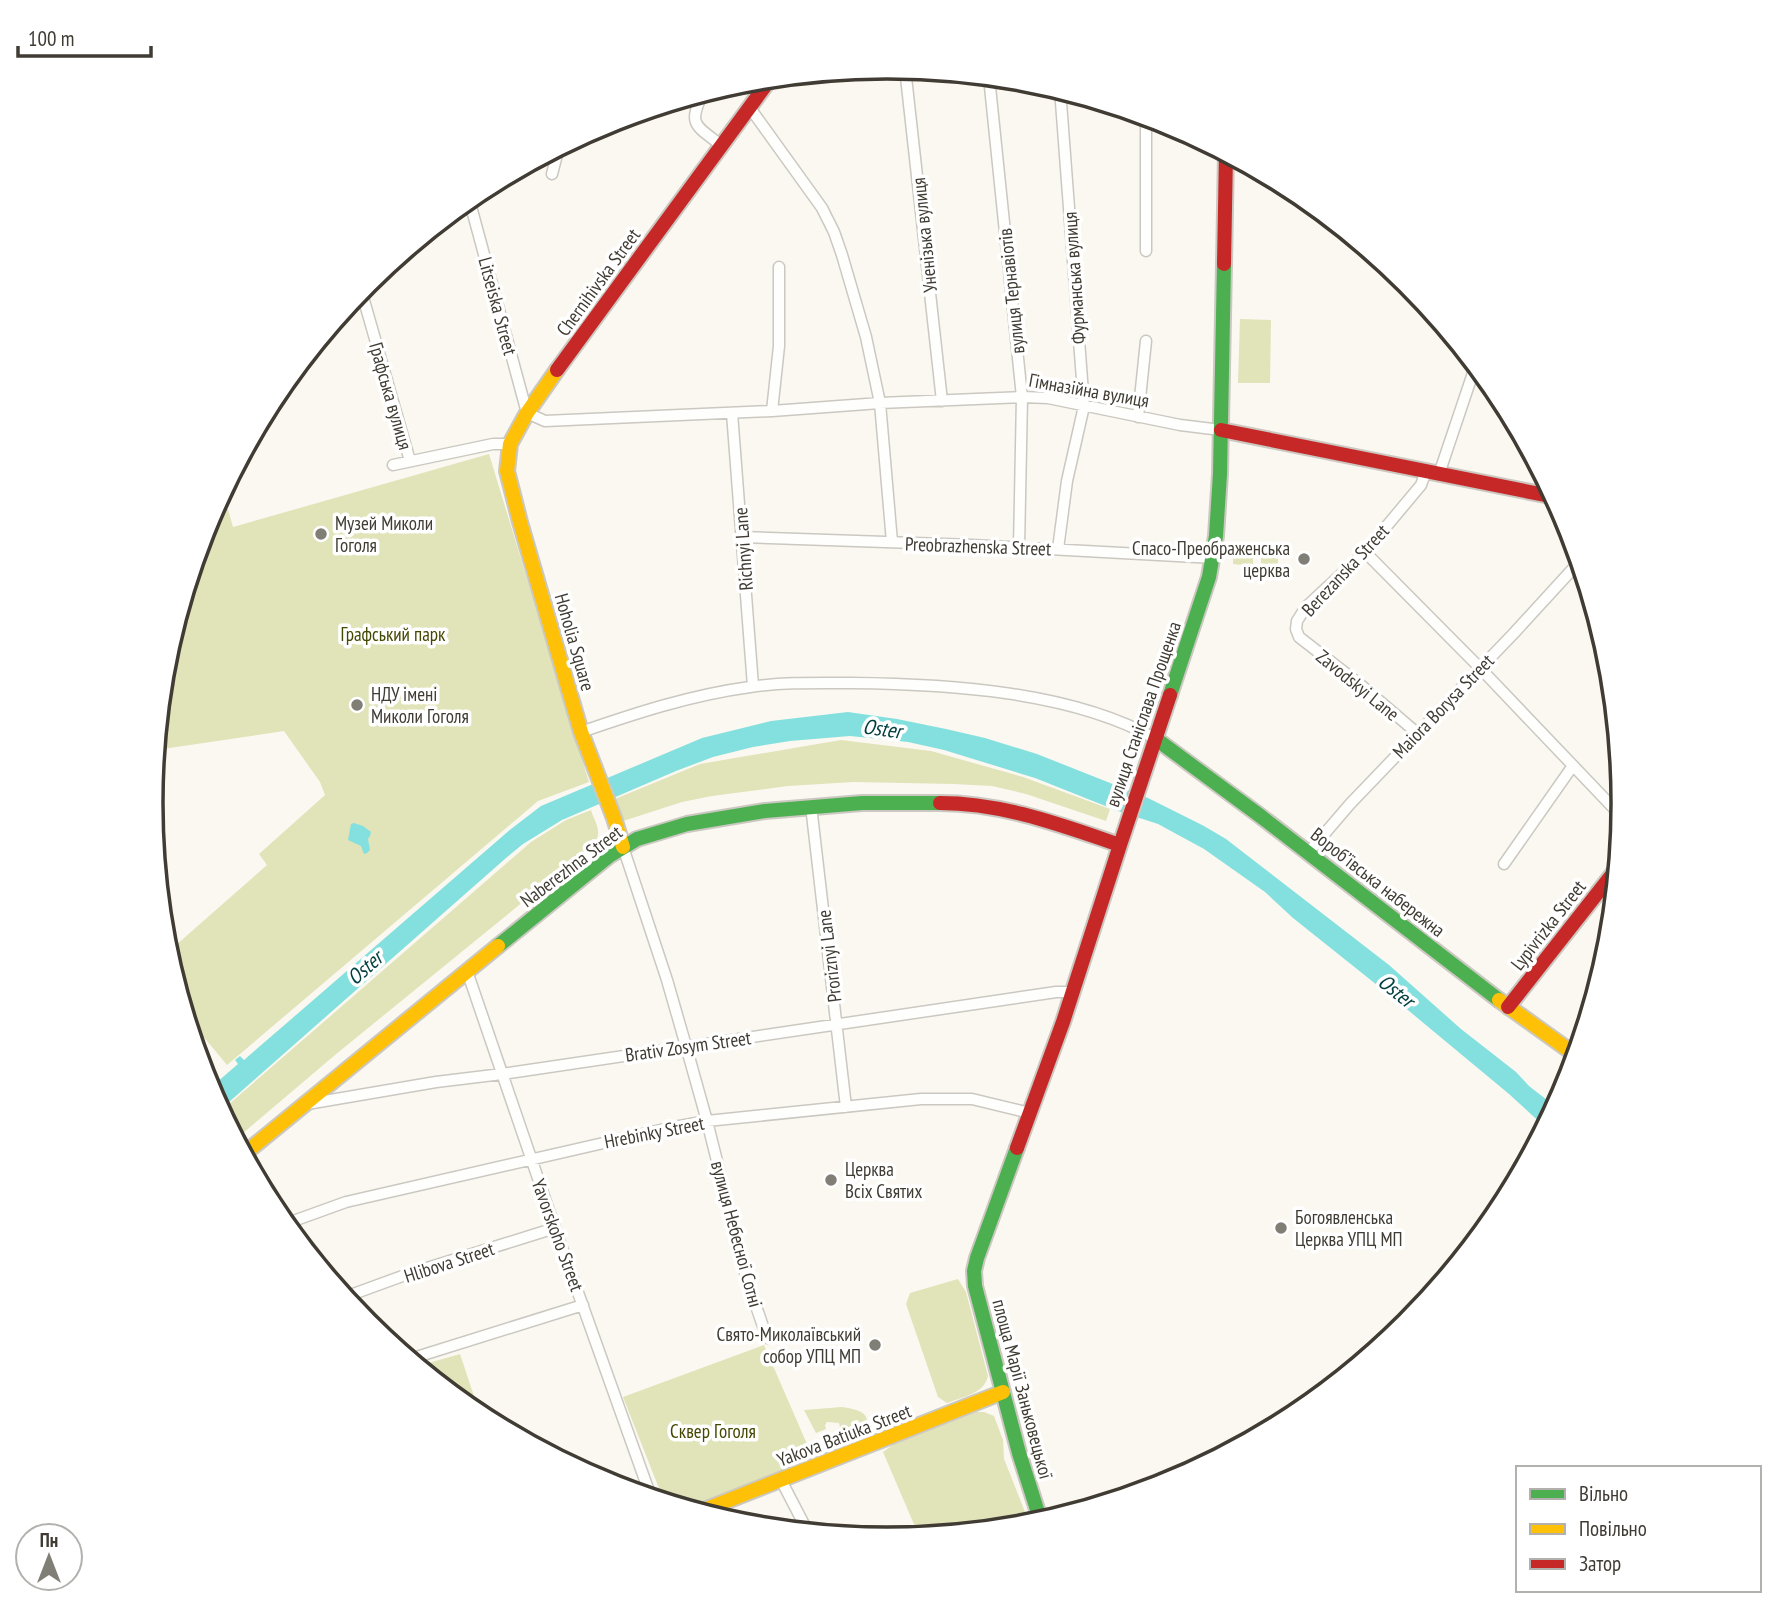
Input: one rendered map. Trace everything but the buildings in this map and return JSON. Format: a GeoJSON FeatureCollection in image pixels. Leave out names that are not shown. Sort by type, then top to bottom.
{"type":"FeatureCollection","features":[{"type":"Feature","properties":{"kind":"main road","name":"Chernihivska Street"},"geometry":{"type":"LineString","coordinates":[[510,443],[557,370],[762,90]]}},
{"type":"Feature","properties":{"kind":"main road","name":"вулиця Станіслава Прощенка"},"geometry":{"type":"LineString","coordinates":[[975,1264],[1073,992],[1214,558],[1221,430],[1226,163]]}},
{"type":"Feature","properties":{"kind":"main road","name":"Гімназійна вулиця"},"geometry":{"type":"LineString","coordinates":[[1221,430],[1542,494]]}},
{"type":"Feature","properties":{"kind":"main road","name":"Hoholia Square"},"geometry":{"type":"LineString","coordinates":[[510,443],[507,471],[510,483],[581,732],[623,847]]}},
{"type":"Feature","properties":{"kind":"main road","name":"Воробʼївська набережна"},"geometry":{"type":"LineString","coordinates":[[1156,738],[1508,1007],[1568,1050]]}},
{"type":"Feature","properties":{"kind":"main road","name":"Naberezhna Street"},"geometry":{"type":"LineString","coordinates":[[251,1148],[609,856],[637,839],[656,832],[687,824],[811,806],[876,803],[978,804],[1040,818],[1120,845]]}},
{"type":"Feature","properties":{"kind":"main road","name":"Lypivrizka Street"},"geometry":{"type":"LineString","coordinates":[[1508,1007],[1607,880]]}},
{"type":"Feature","properties":{"kind":"main road","name":"площа Марії Заньковецької"},"geometry":{"type":"LineString","coordinates":[[975,1264],[975,1286],[1019,1453],[1038,1511]]}},
{"type":"Feature","properties":{"kind":"main road","name":"Yakova Batiuka Street"},"geometry":{"type":"LineString","coordinates":[[714,1506],[1003,1392]]}},
{"type":"Feature","properties":{"kind":"street","name":"Уненізька вулиця"},"geometry":{"type":"LineString","coordinates":[[906,79],[942,401]]}},
{"type":"Feature","properties":{"kind":"street","name":"вулиця Тернавіотів"},"geometry":{"type":"LineString","coordinates":[[990,86],[1022,397],[1019,547]]}},
{"type":"Feature","properties":{"kind":"street","name":"Фурманська вулиця"},"geometry":{"type":"LineString","coordinates":[[1058,549],[1067,481],[1084,406],[1061,100]]}},
{"type":"Feature","properties":{"kind":"street"},"geometry":{"type":"LineString","coordinates":[[698,104],[694,113],[697,126],[722,146]]}},
{"type":"Feature","properties":{"kind":"street"},"geometry":{"type":"LineString","coordinates":[[750,108],[801,177],[834,232],[866,337],[880,404],[892,542]]}},
{"type":"Feature","properties":{"kind":"street"},"geometry":{"type":"LineString","coordinates":[[1146,127],[1146,251]]}},
{"type":"Feature","properties":{"kind":"street"},"geometry":{"type":"LineString","coordinates":[[552,174],[556,159]]}},
{"type":"Feature","properties":{"kind":"street","name":"Litseiska Street"},"geometry":{"type":"LineString","coordinates":[[472,210],[527,413]]}},
{"type":"Feature","properties":{"kind":"street"},"geometry":{"type":"LineString","coordinates":[[772,411],[779,346],[779,267]]}},
{"type":"Feature","properties":{"kind":"street","name":"Графська вулиця"},"geometry":{"type":"LineString","coordinates":[[364,303],[410,461]]}},
{"type":"Feature","properties":{"kind":"street"},"geometry":{"type":"LineString","coordinates":[[1138,417],[1146,341]]}},
{"type":"Feature","properties":{"kind":"street","name":"Berezanska Street"},"geometry":{"type":"LineString","coordinates":[[1299,637],[1297,621],[1306,607],[1365,552],[1433,472],[1472,375]]}},
{"type":"Feature","properties":{"kind":"street","name":"Гімназійна вулиця"},"geometry":{"type":"LineString","coordinates":[[527,413],[545,421],[1022,397],[1048,398],[1180,425],[1221,430]]}},
{"type":"Feature","properties":{"kind":"street","name":"Richnyi Lane"},"geometry":{"type":"LineString","coordinates":[[732,413],[753,686]]}},
{"type":"Feature","properties":{"kind":"street"},"geometry":{"type":"LineString","coordinates":[[393,465],[493,444],[510,443]]}},
{"type":"Feature","properties":{"kind":"street","name":"Preobrazhenska Street"},"geometry":{"type":"LineString","coordinates":[[742,537],[1019,547],[1214,558]]}},
{"type":"Feature","properties":{"kind":"street"},"geometry":{"type":"LineString","coordinates":[[1365,552],[1612,807]]}},
{"type":"Feature","properties":{"kind":"street","name":"Maiora Borysa Street"},"geometry":{"type":"LineString","coordinates":[[1308,853],[1350,804],[1573,569]]}},
{"type":"Feature","properties":{"kind":"street","name":"Zavodskyi Lane"},"geometry":{"type":"LineString","coordinates":[[1299,637],[1417,733]]}},
{"type":"Feature","properties":{"kind":"street"},"geometry":{"type":"LineString","coordinates":[[581,732],[665,704],[753,686],[890,684],[1008,694],[1076,708],[1141,730],[1156,738]]}},
{"type":"Feature","properties":{"kind":"street"},"geometry":{"type":"LineString","coordinates":[[1504,864],[1572,767]]}},
{"type":"Feature","properties":{"kind":"street","name":"Proriznyi Lane"},"geometry":{"type":"LineString","coordinates":[[811,806],[846,1107]]}},
{"type":"Feature","properties":{"kind":"street","name":"вулиця Небесної Сотні"},"geometry":{"type":"LineString","coordinates":[[623,847],[667,980],[707,1121],[746,1277],[767,1338]]}},
{"type":"Feature","properties":{"kind":"street","name":"Yavorskoho Street"},"geometry":{"type":"LineString","coordinates":[[467,971],[647,1486]]}},
{"type":"Feature","properties":{"kind":"street","name":"Brativ Zosym Street"},"geometry":{"type":"LineString","coordinates":[[303,1105],[436,1082],[1056,992],[1073,992]]}},
{"type":"Feature","properties":{"kind":"street","name":"Hrebinky Street"},"geometry":{"type":"LineString","coordinates":[[296,1220],[346,1202],[628,1136],[707,1121],[921,1099],[972,1099],[1030,1113]]}},
{"type":"Feature","properties":{"kind":"street","name":"Hlibova Street"},"geometry":{"type":"LineString","coordinates":[[355,1293],[555,1228]]}},
{"type":"Feature","properties":{"kind":"street"},"geometry":{"type":"LineString","coordinates":[[420,1356],[583,1305]]}},
{"type":"Feature","properties":{"kind":"street"},"geometry":{"type":"LineString","coordinates":[[781,1480],[803,1522]]}},
{"type":"Feature","properties":{"kind":"green space"},"geometry":{"type":"Polygon","coordinates":[[[1240,319],[1271,320],[1270,383],[1238,383],[1240,319]]]}},
{"type":"Feature","properties":{"kind":"green space","name":"Графський парк"},"geometry":{"type":"Polygon","coordinates":[[[489,454],[589,782],[538,801],[227,1065],[202,1034],[177,944],[267,865],[259,854],[325,795],[320,782],[284,731],[166,749],[169,708],[188,616],[202,570],[227,506],[233,527],[489,454]]]}},
{"type":"Feature","properties":{"kind":"green space"},"geometry":{"type":"Polygon","coordinates":[[[1233,549],[1253,549],[1253,566],[1233,564],[1233,549]]]}},
{"type":"Feature","properties":{"kind":"green space"},"geometry":{"type":"Polygon","coordinates":[[[1261,549],[1278,550],[1278,567],[1261,565],[1261,549]]]}},
{"type":"Feature","properties":{"kind":"green space"},"geometry":{"type":"Polygon","coordinates":[[[841,740],[931,751],[1023,777],[1110,809],[1106,821],[1026,794],[992,786],[853,782],[788,786],[712,796],[682,802],[617,823],[610,801],[700,764],[841,740]]]}},
{"type":"Feature","properties":{"kind":"green space"},"geometry":{"type":"Polygon","coordinates":[[[591,810],[598,837],[580,859],[524,901],[243,1133],[229,1104],[531,842],[566,820],[591,810]]]}},
{"type":"Feature","properties":{"kind":"green space"},"geometry":{"type":"Polygon","coordinates":[[[958,1279],[966,1292],[988,1376],[977,1391],[947,1403],[938,1397],[906,1304],[910,1293],[958,1279]]]}},
{"type":"Feature","properties":{"kind":"green space","name":"Сквер Гоголя"},"geometry":{"type":"Polygon","coordinates":[[[764,1345],[810,1451],[811,1461],[703,1504],[660,1491],[623,1397],[764,1345]]]}},
{"type":"Feature","properties":{"kind":"green space"},"geometry":{"type":"Polygon","coordinates":[[[460,1354],[475,1398],[447,1378],[428,1363],[460,1354]]]}},
{"type":"Feature","properties":{"kind":"green space"},"geometry":{"type":"Polygon","coordinates":[[[842,1407],[862,1413],[867,1424],[863,1439],[838,1446],[839,1423],[827,1422],[826,1429],[816,1433],[804,1410],[842,1407]]]}},
{"type":"Feature","properties":{"kind":"green space"},"geometry":{"type":"Polygon","coordinates":[[[976,1412],[994,1416],[1003,1440],[1004,1459],[1026,1514],[982,1521],[915,1526],[883,1452],[894,1444],[976,1412]]]}},
{"type":"Feature","properties":{"kind":"water","name":"Oster"},"geometry":{"type":"Polygon","coordinates":[[[848,712],[897,719],[985,738],[1037,754],[1148,798],[1204,826],[1226,839],[1389,965],[1461,1029],[1516,1072],[1548,1100],[1538,1121],[1265,892],[1204,849],[1158,824],[1035,778],[944,750],[908,742],[850,736],[790,741],[713,757],[562,820],[506,858],[228,1103],[218,1081],[238,1064],[235,1060],[240,1056],[244,1060],[541,806],[702,738],[771,721],[848,712]]]}},
{"type":"Feature","properties":{"kind":"water"},"geometry":{"type":"Polygon","coordinates":[[[351,824],[371,832],[368,839],[370,850],[367,853],[364,854],[361,846],[348,840],[351,824]]]}},
{"type":"Feature","properties":{"kind":"traffic: fast"},"geometry":{"type":"LineString","coordinates":[[1170,695],[1209,577],[1216,536],[1220,474],[1224,264]]}},
{"type":"Feature","properties":{"kind":"traffic: fast"},"geometry":{"type":"LineString","coordinates":[[1156,739],[1499,1000]]}},
{"type":"Feature","properties":{"kind":"traffic: fast"},"geometry":{"type":"LineString","coordinates":[[498,946],[609,856],[637,839],[687,824],[765,811],[862,803],[940,803]]}},
{"type":"Feature","properties":{"kind":"traffic: fast"},"geometry":{"type":"LineString","coordinates":[[1017,1148],[974,1271],[975,1286],[1019,1453],[1038,1511]]}},
{"type":"Feature","properties":{"kind":"traffic: slow"},"geometry":{"type":"LineString","coordinates":[[557,370],[527,413],[510,444],[507,471],[581,732],[623,847]]}},
{"type":"Feature","properties":{"kind":"traffic: slow"},"geometry":{"type":"LineString","coordinates":[[251,1148],[498,946]]}},
{"type":"Feature","properties":{"kind":"traffic: slow"},"geometry":{"type":"LineString","coordinates":[[1499,1000],[1568,1050]]}},
{"type":"Feature","properties":{"kind":"traffic: slow"},"geometry":{"type":"LineString","coordinates":[[714,1506],[1003,1392]]}},
{"type":"Feature","properties":{"kind":"traffic: jam"},"geometry":{"type":"LineString","coordinates":[[557,370],[762,90]]}},
{"type":"Feature","properties":{"kind":"traffic: jam"},"geometry":{"type":"LineString","coordinates":[[1224,264],[1226,163]]}},
{"type":"Feature","properties":{"kind":"traffic: jam"},"geometry":{"type":"LineString","coordinates":[[1221,430],[1542,494]]}},
{"type":"Feature","properties":{"kind":"traffic: jam"},"geometry":{"type":"LineString","coordinates":[[940,803],[1009,811],[1120,845],[1170,695]]}},
{"type":"Feature","properties":{"kind":"traffic: jam"},"geometry":{"type":"LineString","coordinates":[[1017,1148],[1063,1022],[1120,845]]}},
{"type":"Feature","properties":{"kind":"traffic: jam"},"geometry":{"type":"LineString","coordinates":[[1508,1007],[1607,880]]}},
{"type":"Feature","properties":{"kind":"place","name":"Музей Миколи Гоголя"},"geometry":{"type":"Point","coordinates":[321,534]}},
{"type":"Feature","properties":{"kind":"place","name":"Спасо-Преображенська церква"},"geometry":{"type":"Point","coordinates":[1304,559]}},
{"type":"Feature","properties":{"kind":"place","name":"НДУ імені Миколи Гоголя"},"geometry":{"type":"Point","coordinates":[357,705]}},
{"type":"Feature","properties":{"kind":"place","name":"Церква Всіх Святих"},"geometry":{"type":"Point","coordinates":[831,1180]}},
{"type":"Feature","properties":{"kind":"place","name":"Богоявленська Церква УПЦ МП"},"geometry":{"type":"Point","coordinates":[1281,1228]}},
{"type":"Feature","properties":{"kind":"place","name":"Свято-Миколаївський собор УПЦ МП"},"geometry":{"type":"Point","coordinates":[875,1345]}}]}
